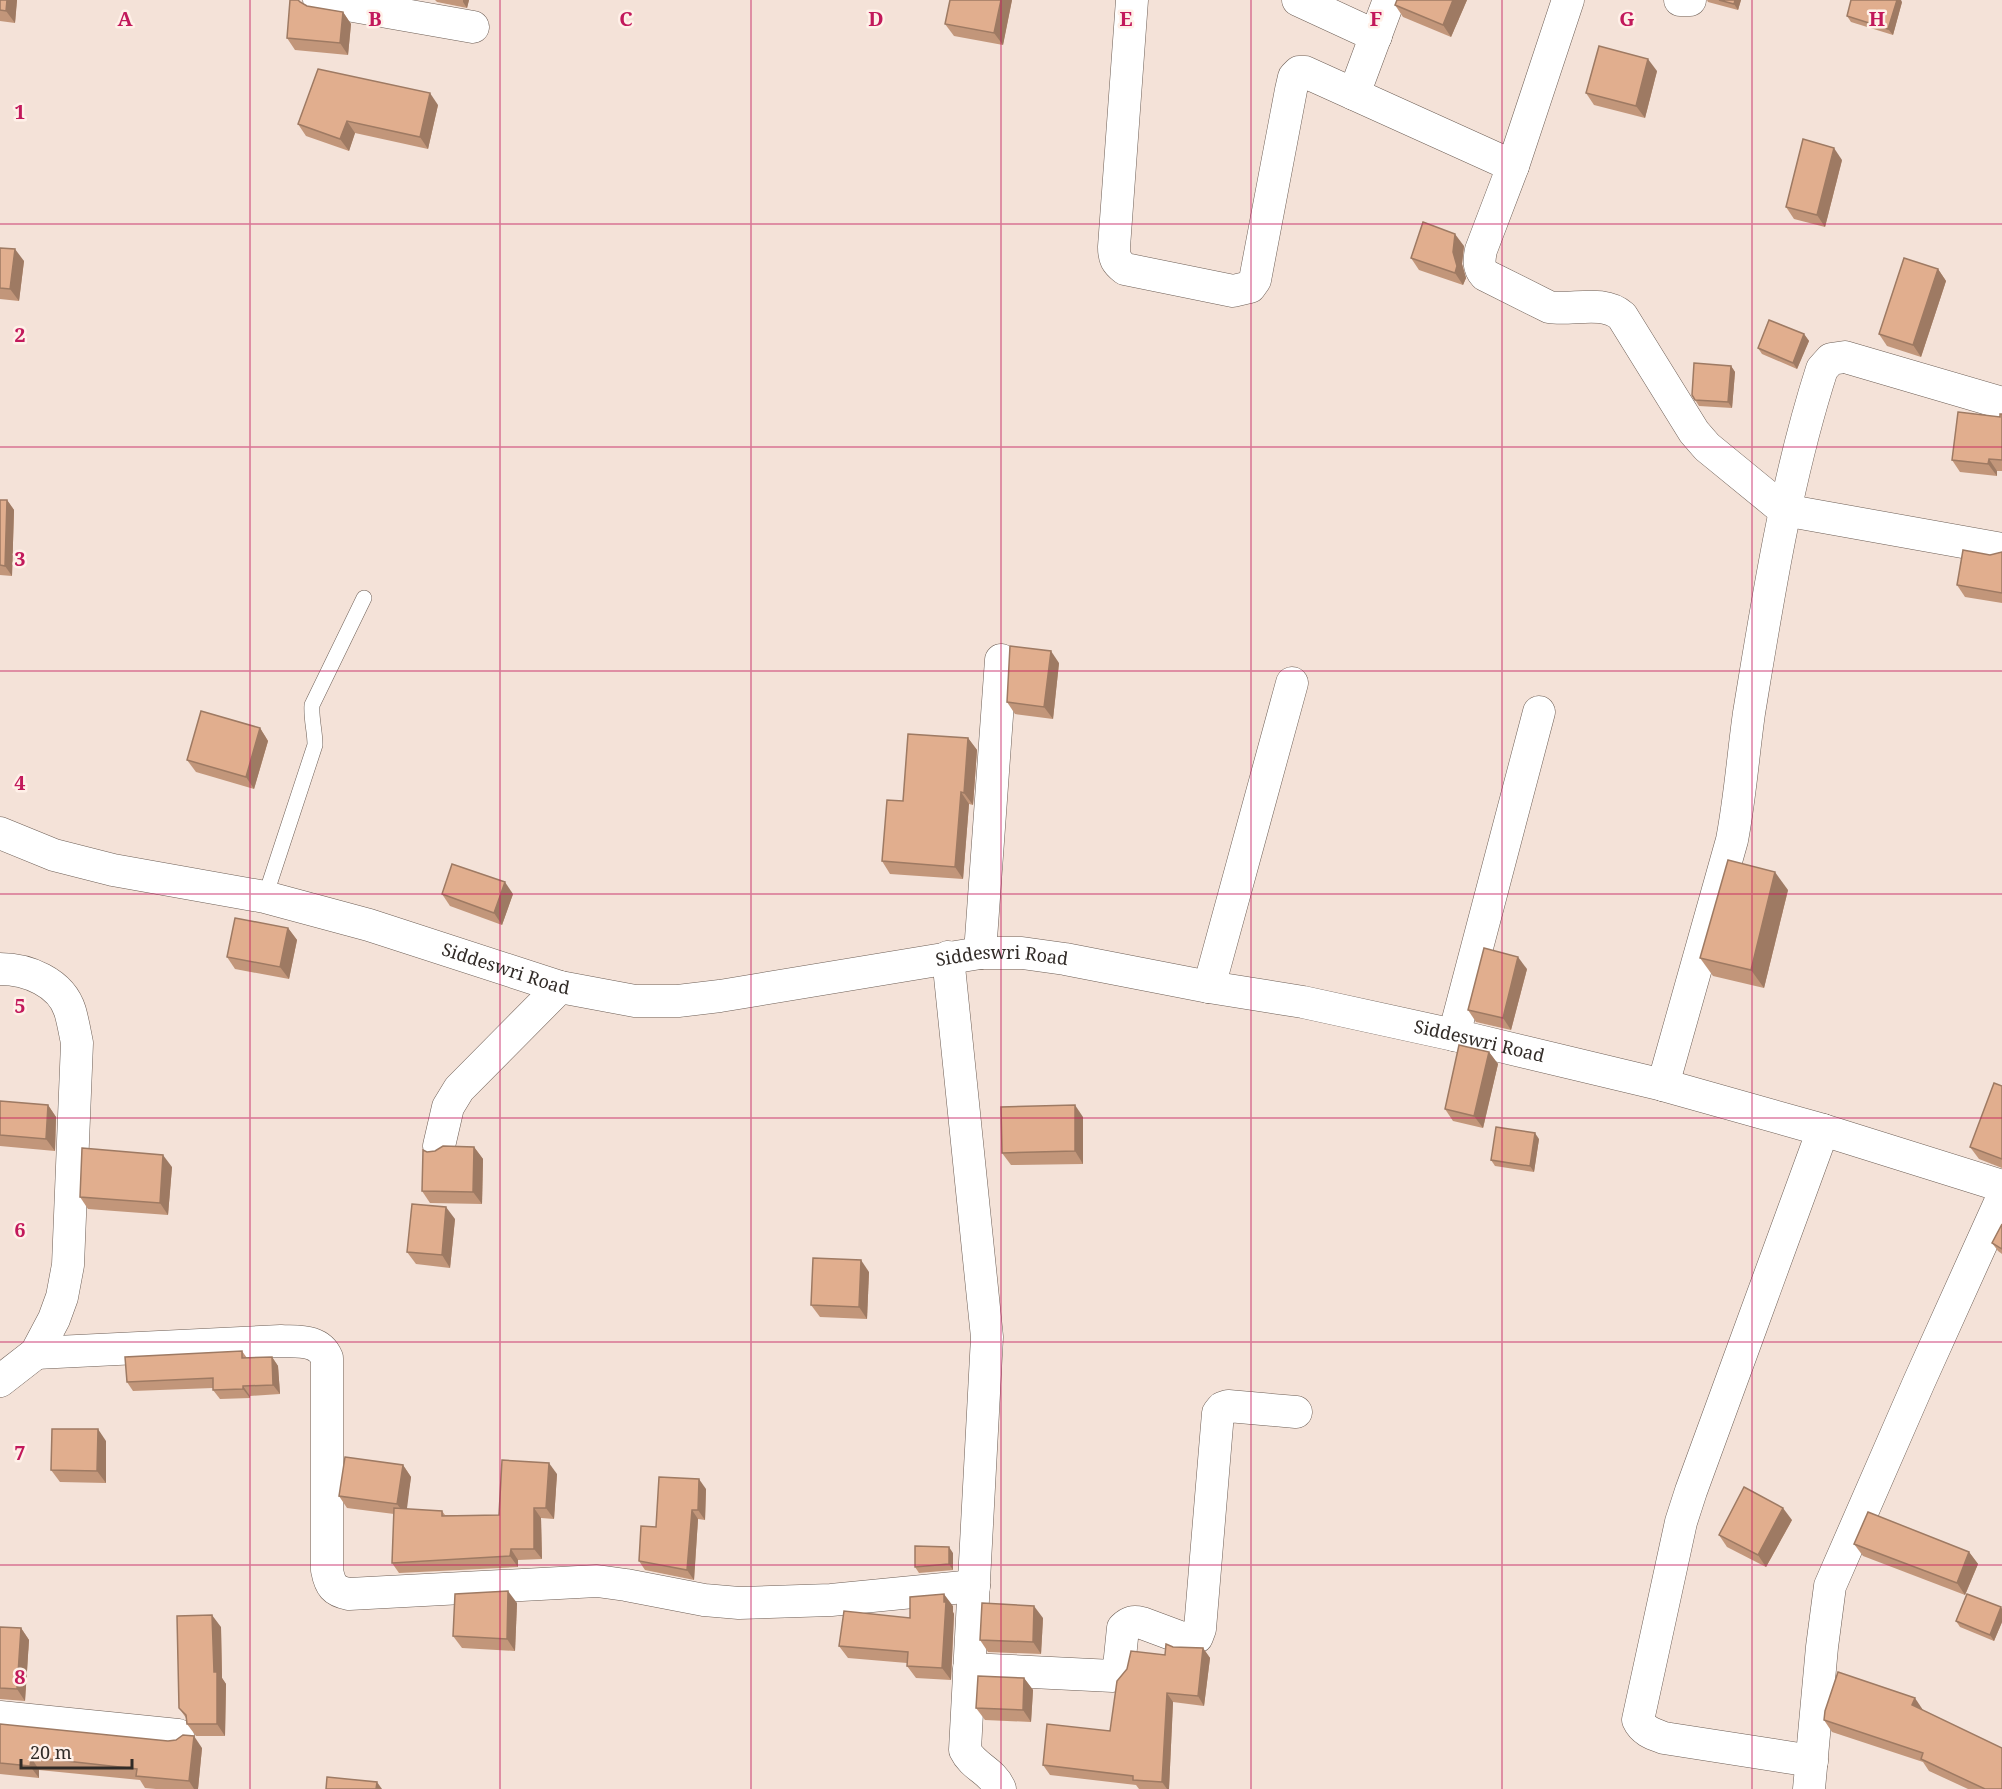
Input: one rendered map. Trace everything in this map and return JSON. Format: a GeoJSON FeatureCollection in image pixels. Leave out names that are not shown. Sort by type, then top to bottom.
{"type":"FeatureCollection","features":[{"type":"Feature","properties":{"kind":"street"},"geometry":{"type":"LineString","coordinates":[[319,0],[473,27]]}},
{"type":"Feature","properties":{"kind":"street"},"geometry":{"type":"LineString","coordinates":[[1132,0],[1114,247],[1114,257],[1117,263],[1125,269],[1233,291],[1250,287],[1255,280],[1294,77],[1299,72],[1305,72],[1513,166]]}},
{"type":"Feature","properties":{"kind":"street"},"geometry":{"type":"LineString","coordinates":[[1298,0],[1376,36]]}},
{"type":"Feature","properties":{"kind":"street"},"geometry":{"type":"LineString","coordinates":[[1354,94],[1389,0]]}},
{"type":"Feature","properties":{"kind":"street"},"geometry":{"type":"LineString","coordinates":[[1568,0],[1513,166],[1481,250],[1479,261],[1481,270],[1485,275],[1549,307],[1559,309],[1597,307],[1617,312],[1622,316],[1694,432],[1707,447],[1784,510],[2002,549]]}},
{"type":"Feature","properties":{"kind":"street"},"geometry":{"type":"LineString","coordinates":[[1680,0],[1690,0]]}},
{"type":"Feature","properties":{"kind":"street"},"geometry":{"type":"LineString","coordinates":[[1663,1086],[1732,840],[1739,805],[1749,715],[1784,510],[1822,369],[1831,360],[1845,357],[2002,403]]}},
{"type":"Feature","properties":{"kind":"street"},"geometry":{"type":"LineString","coordinates":[[980,953],[1001,660]]}},
{"type":"Feature","properties":{"kind":"street"},"geometry":{"type":"LineString","coordinates":[[1209,987],[1292,683]]}},
{"type":"Feature","properties":{"kind":"street"},"geometry":{"type":"LineString","coordinates":[[1454,1035],[1539,712]]}},
{"type":"Feature","properties":{"kind":"street","name":"Siddeswri Road"},"geometry":{"type":"LineString","coordinates":[[0,833],[54,855],[113,870],[265,897],[369,925],[560,987],[635,1001],[678,1001],[720,996],[980,953],[1022,953],[1065,959],[1209,987],[1303,1002],[1454,1035],[1663,1086],[1823,1130],[2002,1186]]}},
{"type":"Feature","properties":{"kind":"street"},"geometry":{"type":"LineString","coordinates":[[948,957],[987,1337],[965,1750],[969,1758],[997,1781],[1000,1789]]}},
{"type":"Feature","properties":{"kind":"street"},"geometry":{"type":"LineString","coordinates":[[0,969],[14,969],[41,978],[57,991],[69,1008],[77,1043],[68,1265],[62,1297],[54,1319],[36,1353],[0,1381]]}},
{"type":"Feature","properties":{"kind":"street"},"geometry":{"type":"LineString","coordinates":[[439,1146],[448,1107],[459,1089],[560,987]]}},
{"type":"Feature","properties":{"kind":"street"},"geometry":{"type":"LineString","coordinates":[[1823,1130],[1688,1501],[1679,1533],[1638,1720],[1641,1726],[1648,1731],[1664,1738],[1810,1775],[1830,1586],[2002,1198]]}},
{"type":"Feature","properties":{"kind":"street"},"geometry":{"type":"LineString","coordinates":[[36,1353],[281,1341],[316,1344],[324,1350],[327,1358],[327,1570],[329,1584],[337,1592],[349,1594],[597,1581],[704,1600],[740,1603],[831,1600],[974,1586]]}},
{"type":"Feature","properties":{"kind":"street"},"geometry":{"type":"LineString","coordinates":[[969,1669],[1113,1676],[1118,1673],[1123,1628],[1128,1623],[1142,1623],[1185,1638],[1197,1637],[1200,1629],[1218,1413],[1222,1408],[1228,1406],[1296,1412]]}},
{"type":"Feature","properties":{"kind":"street"},"geometry":{"type":"LineString","coordinates":[[0,1717],[178,1735]]}},
{"type":"Feature","properties":{"kind":"lane"},"geometry":{"type":"LineString","coordinates":[[265,897],[315,745],[312,705],[364,598]]}},
{"type":"Feature","properties":{"kind":"building"},"geometry":{"type":"Polygon","coordinates":[[[0,0],[7,0],[6,11],[0,10],[0,0]]]}},
{"type":"Feature","properties":{"kind":"building"},"geometry":{"type":"Polygon","coordinates":[[[290,0],[298,0],[307,6],[343,12],[340,43],[287,38],[290,0]]]}},
{"type":"Feature","properties":{"kind":"building"},"geometry":{"type":"Polygon","coordinates":[[[950,0],[1001,0],[994,33],[945,24],[950,0]]]}},
{"type":"Feature","properties":{"kind":"building"},"geometry":{"type":"Polygon","coordinates":[[[1397,0],[1453,0],[1443,25],[1395,5],[1397,0]]]}},
{"type":"Feature","properties":{"kind":"building"},"geometry":{"type":"Polygon","coordinates":[[[1719,0],[1735,0],[1734,4],[1719,0]]]}},
{"type":"Feature","properties":{"kind":"building"},"geometry":{"type":"Polygon","coordinates":[[[1851,0],[1897,0],[1888,29],[1847,16],[1851,0]]]}},
{"type":"Feature","properties":{"kind":"building"},"geometry":{"type":"Polygon","coordinates":[[[1599,46],[1648,59],[1636,106],[1586,93],[1599,46]]]}},
{"type":"Feature","properties":{"kind":"building"},"geometry":{"type":"Polygon","coordinates":[[[318,69],[430,93],[420,137],[347,121],[340,139],[298,124],[318,69]]]}},
{"type":"Feature","properties":{"kind":"building"},"geometry":{"type":"Polygon","coordinates":[[[1803,139],[1834,148],[1817,215],[1786,207],[1803,139]]]}},
{"type":"Feature","properties":{"kind":"building"},"geometry":{"type":"Polygon","coordinates":[[[1423,222],[1455,234],[1453,252],[1457,266],[1455,273],[1411,258],[1423,222]]]}},
{"type":"Feature","properties":{"kind":"building"},"geometry":{"type":"Polygon","coordinates":[[[0,248],[15,249],[10,289],[0,288],[0,248]]]}},
{"type":"Feature","properties":{"kind":"building"},"geometry":{"type":"Polygon","coordinates":[[[1904,258],[1938,269],[1913,345],[1879,334],[1904,258]]]}},
{"type":"Feature","properties":{"kind":"building"},"geometry":{"type":"Polygon","coordinates":[[[1769,320],[1804,334],[1793,363],[1758,348],[1769,320]]]}},
{"type":"Feature","properties":{"kind":"building"},"geometry":{"type":"Polygon","coordinates":[[[1694,363],[1731,366],[1728,402],[1695,400],[1692,395],[1694,363]]]}},
{"type":"Feature","properties":{"kind":"building"},"geometry":{"type":"Polygon","coordinates":[[[1958,412],[2000,417],[2002,414],[2002,460],[1989,459],[1988,464],[1952,460],[1958,412]]]}},
{"type":"Feature","properties":{"kind":"building"},"geometry":{"type":"Polygon","coordinates":[[[0,500],[7,500],[5,566],[0,565],[0,500]]]}},
{"type":"Feature","properties":{"kind":"building"},"geometry":{"type":"Polygon","coordinates":[[[1963,550],[1990,555],[2002,552],[2002,593],[1957,585],[1963,550]]]}},
{"type":"Feature","properties":{"kind":"building"},"geometry":{"type":"Polygon","coordinates":[[[1010,646],[1051,651],[1044,707],[1007,702],[1010,646]]]}},
{"type":"Feature","properties":{"kind":"building"},"geometry":{"type":"Polygon","coordinates":[[[201,711],[260,728],[246,777],[187,760],[201,711]]]}},
{"type":"Feature","properties":{"kind":"building"},"geometry":{"type":"Polygon","coordinates":[[[908,734],[968,738],[955,867],[882,861],[887,800],[903,801],[908,734]]]}},
{"type":"Feature","properties":{"kind":"building"},"geometry":{"type":"Polygon","coordinates":[[[1728,860],[1775,872],[1751,970],[1700,958],[1728,860]]]}},
{"type":"Feature","properties":{"kind":"building"},"geometry":{"type":"Polygon","coordinates":[[[452,864],[505,882],[494,913],[442,894],[452,864]]]}},
{"type":"Feature","properties":{"kind":"building"},"geometry":{"type":"Polygon","coordinates":[[[235,918],[288,928],[280,967],[227,957],[235,918]]]}},
{"type":"Feature","properties":{"kind":"building"},"geometry":{"type":"Polygon","coordinates":[[[1484,948],[1518,957],[1503,1018],[1468,1010],[1484,948]]]}},
{"type":"Feature","properties":{"kind":"building"},"geometry":{"type":"Polygon","coordinates":[[[1459,1045],[1489,1052],[1474,1116],[1445,1109],[1459,1045]]]}},
{"type":"Feature","properties":{"kind":"building"},"geometry":{"type":"Polygon","coordinates":[[[1994,1083],[2002,1086],[2002,1159],[1970,1147],[1994,1083]]]}},
{"type":"Feature","properties":{"kind":"building"},"geometry":{"type":"Polygon","coordinates":[[[0,1101],[48,1105],[46,1139],[0,1135],[0,1101]]]}},
{"type":"Feature","properties":{"kind":"building"},"geometry":{"type":"Polygon","coordinates":[[[1075,1105],[1075,1151],[1002,1153],[1001,1107],[1075,1105]]]}},
{"type":"Feature","properties":{"kind":"building"},"geometry":{"type":"Polygon","coordinates":[[[1496,1127],[1535,1133],[1530,1166],[1491,1160],[1496,1127]]]}},
{"type":"Feature","properties":{"kind":"building"},"geometry":{"type":"Polygon","coordinates":[[[443,1146],[474,1147],[473,1192],[422,1191],[423,1150],[435,1151],[443,1146]]]}},
{"type":"Feature","properties":{"kind":"building"},"geometry":{"type":"Polygon","coordinates":[[[82,1148],[163,1155],[160,1203],[80,1197],[82,1148]]]}},
{"type":"Feature","properties":{"kind":"building"},"geometry":{"type":"Polygon","coordinates":[[[412,1204],[446,1207],[442,1255],[407,1252],[412,1204]]]}},
{"type":"Feature","properties":{"kind":"building"},"geometry":{"type":"Polygon","coordinates":[[[2002,1224],[2002,1249],[1992,1243],[2002,1224]]]}},
{"type":"Feature","properties":{"kind":"building"},"geometry":{"type":"Polygon","coordinates":[[[813,1258],[861,1260],[859,1307],[811,1305],[813,1258]]]}},
{"type":"Feature","properties":{"kind":"building"},"geometry":{"type":"Polygon","coordinates":[[[242,1351],[242,1358],[272,1357],[273,1385],[213,1390],[213,1378],[127,1382],[125,1357],[242,1351]]]}},
{"type":"Feature","properties":{"kind":"building"},"geometry":{"type":"Polygon","coordinates":[[[52,1429],[98,1429],[97,1471],[51,1470],[52,1429]]]}},
{"type":"Feature","properties":{"kind":"building"},"geometry":{"type":"Polygon","coordinates":[[[345,1457],[403,1465],[397,1504],[339,1496],[345,1457]]]}},
{"type":"Feature","properties":{"kind":"building"},"geometry":{"type":"Polygon","coordinates":[[[502,1460],[549,1463],[546,1508],[534,1508],[534,1549],[511,1549],[510,1556],[392,1563],[394,1508],[442,1511],[442,1516],[499,1515],[502,1460]]]}},
{"type":"Feature","properties":{"kind":"building"},"geometry":{"type":"Polygon","coordinates":[[[659,1477],[699,1479],[698,1510],[692,1510],[687,1570],[639,1561],[641,1526],[656,1527],[659,1477]]]}},
{"type":"Feature","properties":{"kind":"building"},"geometry":{"type":"Polygon","coordinates":[[[1744,1487],[1783,1508],[1758,1555],[1719,1535],[1744,1487]]]}},
{"type":"Feature","properties":{"kind":"building"},"geometry":{"type":"Polygon","coordinates":[[[1868,1512],[1969,1552],[1957,1583],[1854,1544],[1868,1512]]]}},
{"type":"Feature","properties":{"kind":"building"},"geometry":{"type":"Polygon","coordinates":[[[915,1546],[949,1547],[949,1564],[915,1567],[915,1546]]]}},
{"type":"Feature","properties":{"kind":"building"},"geometry":{"type":"Polygon","coordinates":[[[508,1591],[507,1639],[453,1636],[455,1594],[508,1591]]]}},
{"type":"Feature","properties":{"kind":"building"},"geometry":{"type":"Polygon","coordinates":[[[944,1594],[944,1602],[946,1602],[942,1668],[907,1666],[908,1652],[839,1646],[844,1611],[910,1618],[910,1597],[944,1594]]]}},
{"type":"Feature","properties":{"kind":"building"},"geometry":{"type":"Polygon","coordinates":[[[1967,1594],[2001,1607],[1990,1635],[1956,1621],[1967,1594]]]}},
{"type":"Feature","properties":{"kind":"building"},"geometry":{"type":"Polygon","coordinates":[[[982,1603],[1034,1606],[1033,1642],[980,1640],[982,1603]]]}},
{"type":"Feature","properties":{"kind":"building"},"geometry":{"type":"Polygon","coordinates":[[[212,1615],[214,1672],[217,1672],[217,1724],[187,1724],[186,1715],[179,1708],[177,1616],[212,1615]]]}},
{"type":"Feature","properties":{"kind":"building"},"geometry":{"type":"Polygon","coordinates":[[[0,1627],[21,1628],[17,1689],[0,1688],[0,1627]]]}},
{"type":"Feature","properties":{"kind":"building"},"geometry":{"type":"Polygon","coordinates":[[[1166,1644],[1173,1647],[1203,1648],[1198,1696],[1167,1693],[1162,1782],[1133,1780],[1133,1776],[1043,1765],[1047,1724],[1110,1731],[1117,1681],[1127,1669],[1131,1651],[1165,1655],[1166,1644]]]}},
{"type":"Feature","properties":{"kind":"building"},"geometry":{"type":"Polygon","coordinates":[[[1838,1672],[1915,1698],[1912,1705],[2002,1748],[2002,1789],[1985,1789],[1921,1759],[1923,1753],[1824,1720],[1838,1672]]]}},
{"type":"Feature","properties":{"kind":"building"},"geometry":{"type":"Polygon","coordinates":[[[978,1676],[1024,1678],[1023,1710],[976,1708],[978,1676]]]}},
{"type":"Feature","properties":{"kind":"building"},"geometry":{"type":"Polygon","coordinates":[[[0,1724],[168,1741],[176,1740],[183,1735],[194,1736],[189,1781],[136,1776],[137,1769],[31,1757],[30,1766],[0,1763],[0,1724]]]}},
{"type":"Feature","properties":{"kind":"building"},"geometry":{"type":"Polygon","coordinates":[[[327,1777],[377,1782],[376,1789],[326,1789],[327,1777]]]}}]}
